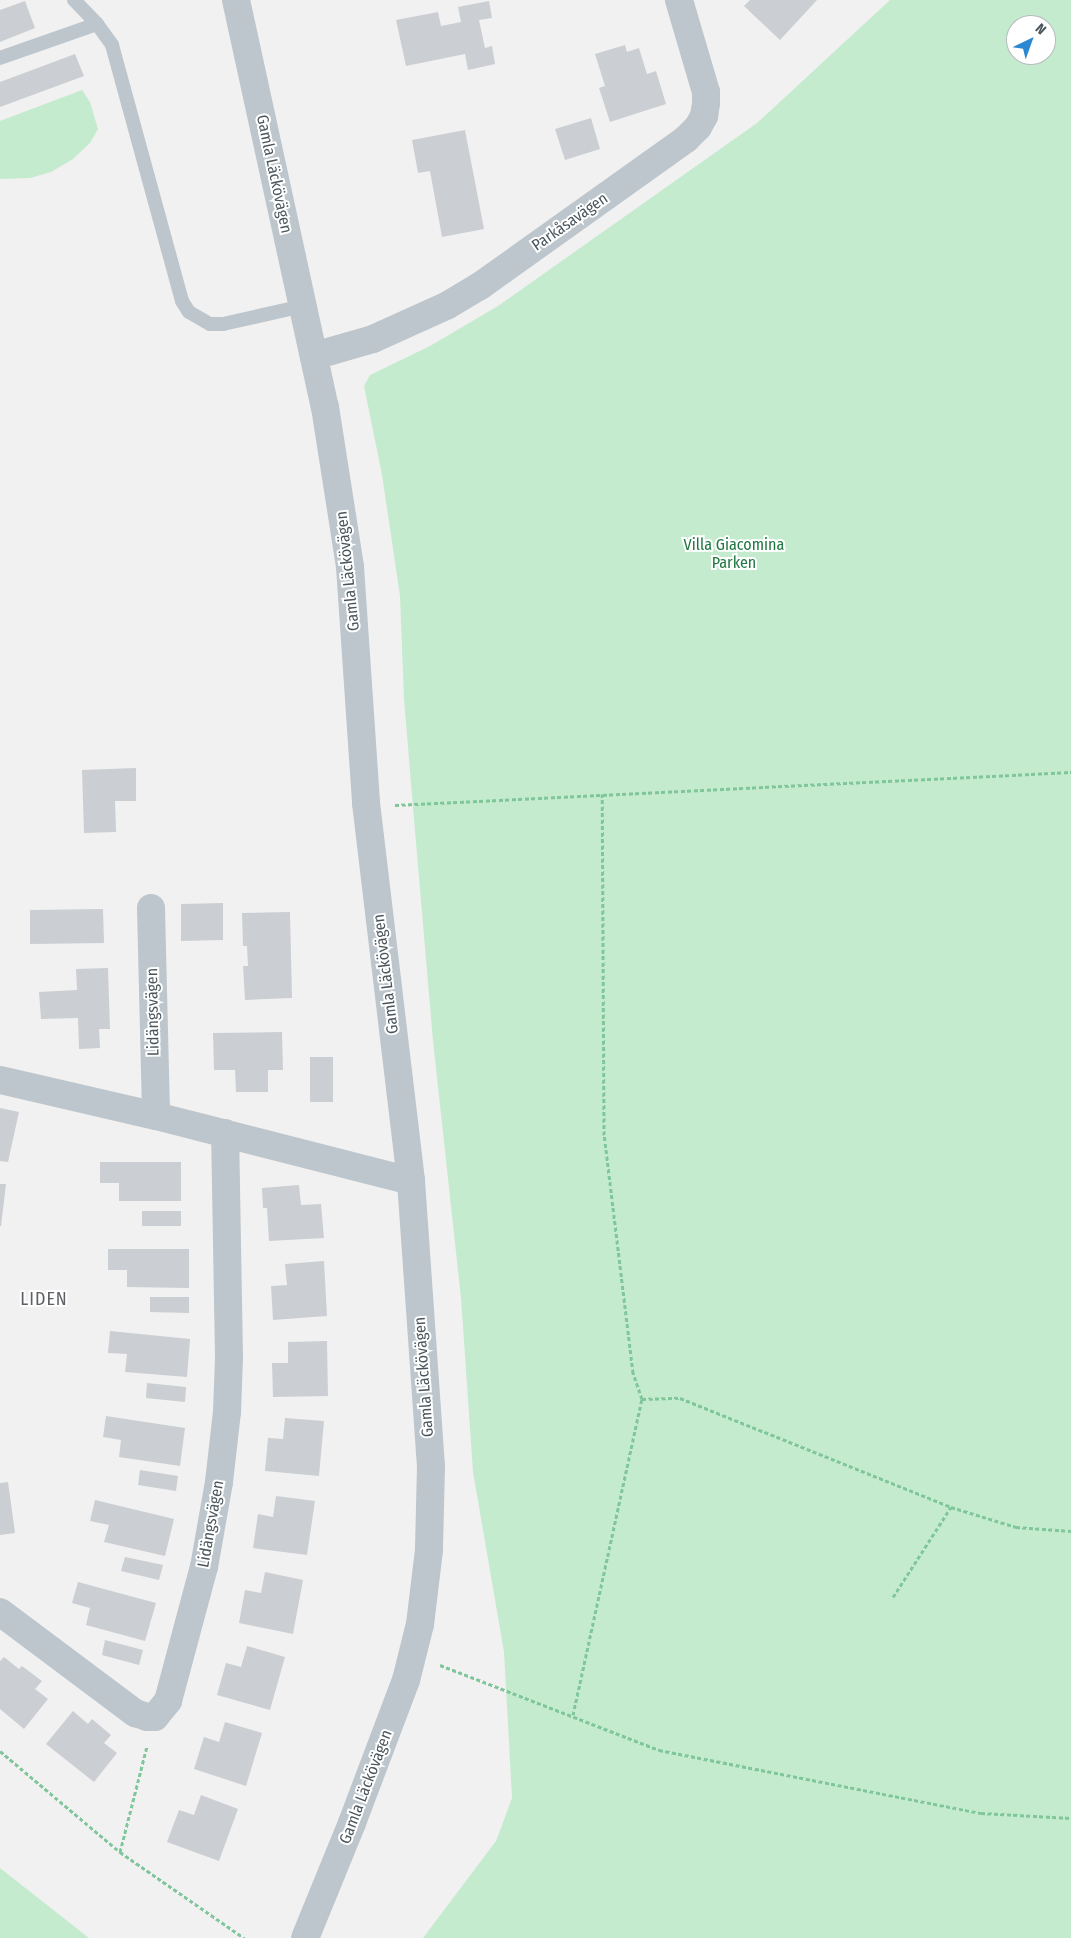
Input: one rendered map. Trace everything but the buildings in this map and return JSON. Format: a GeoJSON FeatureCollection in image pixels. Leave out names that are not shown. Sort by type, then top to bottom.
{"type":"FeatureCollection","features":[{"type":"Feature","properties":{"kind":"street","name":"Gamla Läckövägen"},"geometry":{"type":"LineString","coordinates":[[236,0],[314,356],[337,473],[350,567],[366,803],[411,1181],[431,1466],[429,1550],[420,1624],[406,1680],[305,1938]]}},
{"type":"Feature","properties":{"kind":"street","name":"Parkåsavägen"},"geometry":{"type":"LineString","coordinates":[[314,356],[373,339],[448,306],[480,286],[686,139],[698,127],[704,116],[706,98],[680,0]]}},
{"type":"Feature","properties":{"kind":"street","name":"Lidängsvägen"},"geometry":{"type":"LineString","coordinates":[[151,908],[156,1116]]}},
{"type":"Feature","properties":{"kind":"street"},"geometry":{"type":"LineString","coordinates":[[0,1080],[156,1116],[411,1181]]}},
{"type":"Feature","properties":{"kind":"street","name":"Lidängsvägen"},"geometry":{"type":"LineString","coordinates":[[155,1717],[168,1701],[204,1567],[219,1482],[227,1412],[229,1358],[225,1133]]}},
{"type":"Feature","properties":{"kind":"street"},"geometry":{"type":"LineString","coordinates":[[0,1612],[134,1713],[146,1717],[155,1717]]}},
{"type":"Feature","properties":{"kind":"lane"},"geometry":{"type":"LineString","coordinates":[[74,0],[97,24],[112,46],[182,301],[189,312],[210,324],[222,324],[302,306]]}},
{"type":"Feature","properties":{"kind":"lane"},"geometry":{"type":"LineString","coordinates":[[0,58],[97,24]]}},
{"type":"Feature","properties":{"kind":"path"},"geometry":{"type":"LineString","coordinates":[[391,805],[1071,772]]}},
{"type":"Feature","properties":{"kind":"path"},"geometry":{"type":"LineString","coordinates":[[573,1715],[642,1400],[633,1373],[604,1135],[602,794]]}},
{"type":"Feature","properties":{"kind":"path"},"geometry":{"type":"LineString","coordinates":[[642,1400],[680,1398],[951,1507],[1016,1527],[1071,1531]]}},
{"type":"Feature","properties":{"kind":"path"},"geometry":{"type":"LineString","coordinates":[[893,1597],[951,1507]]}},
{"type":"Feature","properties":{"kind":"path"},"geometry":{"type":"LineString","coordinates":[[437,1664],[573,1715],[659,1750],[981,1813],[1071,1818]]}},
{"type":"Feature","properties":{"kind":"path"},"geometry":{"type":"LineString","coordinates":[[120,1852],[155,1717]]}},
{"type":"Feature","properties":{"kind":"path"},"geometry":{"type":"LineString","coordinates":[[0,1751],[120,1852],[244,1938]]}},
{"type":"Feature","properties":{"kind":"green space","name":"Villa Giacomina Parken"},"geometry":{"type":"Polygon","coordinates":[[[890,0],[1071,0],[1071,1938],[423,1938],[496,1841],[512,1798],[504,1652],[473,1472],[461,1298],[433,1041],[404,699],[400,596],[382,475],[364,386],[370,375],[430,346],[498,306],[757,123],[890,0]]]}},
{"type":"Feature","properties":{"kind":"green space"},"geometry":{"type":"Polygon","coordinates":[[[82,90],[90,102],[98,129],[90,143],[73,159],[51,172],[30,178],[0,179],[0,121],[82,90]]]}},
{"type":"Feature","properties":{"kind":"green space"},"geometry":{"type":"Polygon","coordinates":[[[0,1868],[89,1938],[0,1938],[0,1868]]]}},
{"type":"Feature","properties":{"kind":"district","name":"LIDEN"},"geometry":{"type":"Point","coordinates":[44,1299]}}]}
